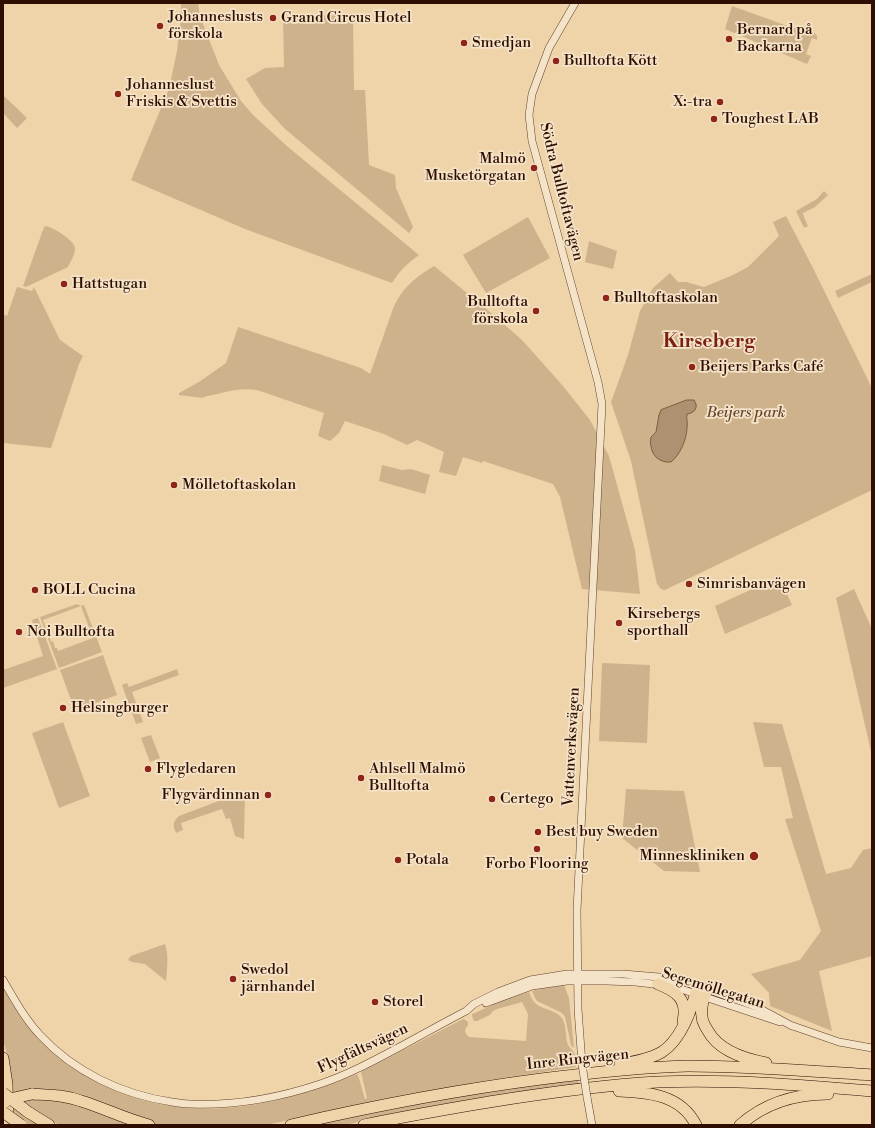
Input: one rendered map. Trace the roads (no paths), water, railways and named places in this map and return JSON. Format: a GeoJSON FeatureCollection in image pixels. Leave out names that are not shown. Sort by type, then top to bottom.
{"type":"FeatureCollection","features":[{"type":"Feature","properties":{"kind":"highway"},"geometry":{"type":"LineString","coordinates":[[658,984],[673,991],[682,1001],[684,1016],[679,1033]]}},
{"type":"Feature","properties":{"kind":"highway"},"geometry":{"type":"LineString","coordinates":[[488,1086],[527,1077],[615,1065],[639,1060],[661,1052],[674,1041],[701,991]]}},
{"type":"Feature","properties":{"kind":"highway"},"geometry":{"type":"LineString","coordinates":[[701,991],[703,1023],[716,1043],[754,1061],[822,1072]]}},
{"type":"Feature","properties":{"kind":"highway"},"geometry":{"type":"LineString","coordinates":[[3,1058],[7,1084],[8,1125]]}},
{"type":"Feature","properties":{"kind":"highway","name":"Inre Ringvägen"},"geometry":{"type":"LineString","coordinates":[[292,1125],[360,1110],[488,1086],[570,1075],[656,1067],[738,1067],[872,1076]]}},
{"type":"Feature","properties":{"kind":"highway","name":"Inre Ringvägen"},"geometry":{"type":"LineString","coordinates":[[364,1125],[443,1110],[576,1089],[613,1085],[658,1082],[705,1082],[772,1084],[872,1091]]}},
{"type":"Feature","properties":{"kind":"highway"},"geometry":{"type":"LineString","coordinates":[[544,1094],[610,1091],[648,1094],[670,1100],[678,1105],[691,1116],[696,1125]]}},
{"type":"Feature","properties":{"kind":"highway"},"geometry":{"type":"LineString","coordinates":[[3,1093],[28,1112],[49,1125]]}},
{"type":"Feature","properties":{"kind":"highway"},"geometry":{"type":"LineString","coordinates":[[3,1102],[32,1094],[65,1096],[148,1125]]}},
{"type":"Feature","properties":{"kind":"highway"},"geometry":{"type":"LineString","coordinates":[[740,1125],[764,1108],[794,1097],[818,1094],[872,1095]]}},
{"type":"Feature","properties":{"kind":"highway"},"geometry":{"type":"LineString","coordinates":[[3,1112],[21,1125]]}},
{"type":"Feature","properties":{"kind":"street","name":"Södra Bulltoftavägen"},"geometry":{"type":"LineString","coordinates":[[575,3],[549,48],[532,94],[529,115],[532,141],[554,226],[595,371]]}},
{"type":"Feature","properties":{"kind":"street","name":"Vattenverksvägen"},"geometry":{"type":"LineString","coordinates":[[592,1125],[582,1064],[578,1009],[577,910],[602,415],[600,393],[595,371]]}},
{"type":"Feature","properties":{"kind":"street","name":"Segemöllegatan"},"geometry":{"type":"LineString","coordinates":[[577,973],[643,975],[673,980],[766,1018],[838,1042],[872,1048]]}},
{"type":"Feature","properties":{"kind":"street","name":"Flygfältsvägen"},"geometry":{"type":"LineString","coordinates":[[466,1011],[474,1004],[530,980],[577,973]]}},
{"type":"Feature","properties":{"kind":"street","name":"Flygfältsvägen"},"geometry":{"type":"LineString","coordinates":[[3,980],[17,1006],[40,1035],[63,1057],[92,1075],[124,1090],[156,1100],[189,1104],[244,1102],[289,1094],[321,1084],[380,1058],[466,1011],[532,986],[577,981]]}},
{"type":"Feature","properties":{"kind":"street","name":"Segemöllegatan"},"geometry":{"type":"LineString","coordinates":[[577,981],[606,980],[658,984],[701,991]]}},
{"type":"Feature","properties":{"kind":"place","name":"Grand Circus Hotel"},"geometry":{"type":"Point","coordinates":[273,18]}},
{"type":"Feature","properties":{"kind":"place","name":"Johanneslusts förskola"},"geometry":{"type":"Point","coordinates":[160,26]}},
{"type":"Feature","properties":{"kind":"place","name":"Bernard på Backarna"},"geometry":{"type":"Point","coordinates":[729,39]}},
{"type":"Feature","properties":{"kind":"place","name":"Smedjan"},"geometry":{"type":"Point","coordinates":[464,43]}},
{"type":"Feature","properties":{"kind":"place","name":"Bulltofta Kött"},"geometry":{"type":"Point","coordinates":[556,61]}},
{"type":"Feature","properties":{"kind":"place","name":"Johanneslust Friskis & Svettis"},"geometry":{"type":"Point","coordinates":[118,94]}},
{"type":"Feature","properties":{"kind":"place","name":"X:-tra"},"geometry":{"type":"Point","coordinates":[720,102]}},
{"type":"Feature","properties":{"kind":"place","name":"Toughest LAB"},"geometry":{"type":"Point","coordinates":[714,119]}},
{"type":"Feature","properties":{"kind":"place","name":"Malmö Musketörgatan"},"geometry":{"type":"Point","coordinates":[534,168]}},
{"type":"Feature","properties":{"kind":"place","name":"Hattstugan"},"geometry":{"type":"Point","coordinates":[64,284]}},
{"type":"Feature","properties":{"kind":"place","name":"Bulltoftaskolan"},"geometry":{"type":"Point","coordinates":[606,298]}},
{"type":"Feature","properties":{"kind":"place","name":"Bulltofta förskola"},"geometry":{"type":"Point","coordinates":[536,311]}},
{"type":"Feature","properties":{"kind":"place","name":"Beijers Parks Café"},"geometry":{"type":"Point","coordinates":[692,367]}},
{"type":"Feature","properties":{"kind":"place","name":"Mölletoftaskolan"},"geometry":{"type":"Point","coordinates":[174,485]}},
{"type":"Feature","properties":{"kind":"place","name":"Simrisbanvägen"},"geometry":{"type":"Point","coordinates":[689,584]}},
{"type":"Feature","properties":{"kind":"place","name":"BOLL Cucina"},"geometry":{"type":"Point","coordinates":[35,590]}},
{"type":"Feature","properties":{"kind":"place","name":"Kirsebergs sporthall"},"geometry":{"type":"Point","coordinates":[619,623]}},
{"type":"Feature","properties":{"kind":"place","name":"Noi Bulltofta"},"geometry":{"type":"Point","coordinates":[19,632]}},
{"type":"Feature","properties":{"kind":"place","name":"Helsingburger"},"geometry":{"type":"Point","coordinates":[63,708]}},
{"type":"Feature","properties":{"kind":"place","name":"Flygledaren"},"geometry":{"type":"Point","coordinates":[148,769]}},
{"type":"Feature","properties":{"kind":"place","name":"Ahlsell Malmö Bulltofta"},"geometry":{"type":"Point","coordinates":[361,778]}},
{"type":"Feature","properties":{"kind":"place","name":"Flygvärdinnan"},"geometry":{"type":"Point","coordinates":[268,795]}},
{"type":"Feature","properties":{"kind":"place","name":"Certego"},"geometry":{"type":"Point","coordinates":[492,799]}},
{"type":"Feature","properties":{"kind":"place","name":"Best buy Sweden"},"geometry":{"type":"Point","coordinates":[538,832]}},
{"type":"Feature","properties":{"kind":"place","name":"Forbo Flooring"},"geometry":{"type":"Point","coordinates":[537,849]}},
{"type":"Feature","properties":{"kind":"place","name":"Minneskliniken"},"geometry":{"type":"Point","coordinates":[754,856]}},
{"type":"Feature","properties":{"kind":"place","name":"Potala"},"geometry":{"type":"Point","coordinates":[398,860]}},
{"type":"Feature","properties":{"kind":"place","name":"Swedol järnhandel"},"geometry":{"type":"Point","coordinates":[233,979]}},
{"type":"Feature","properties":{"kind":"place","name":"Storel"},"geometry":{"type":"Point","coordinates":[375,1002]}},
{"type":"Feature","properties":{"kind":"district","name":"Kirseberg"},"geometry":{"type":"Point","coordinates":[709,342]}},
{"type":"Feature","properties":{"kind":"park label","name":"Beijers park"},"geometry":{"type":"Point","coordinates":[746,413]}}]}
